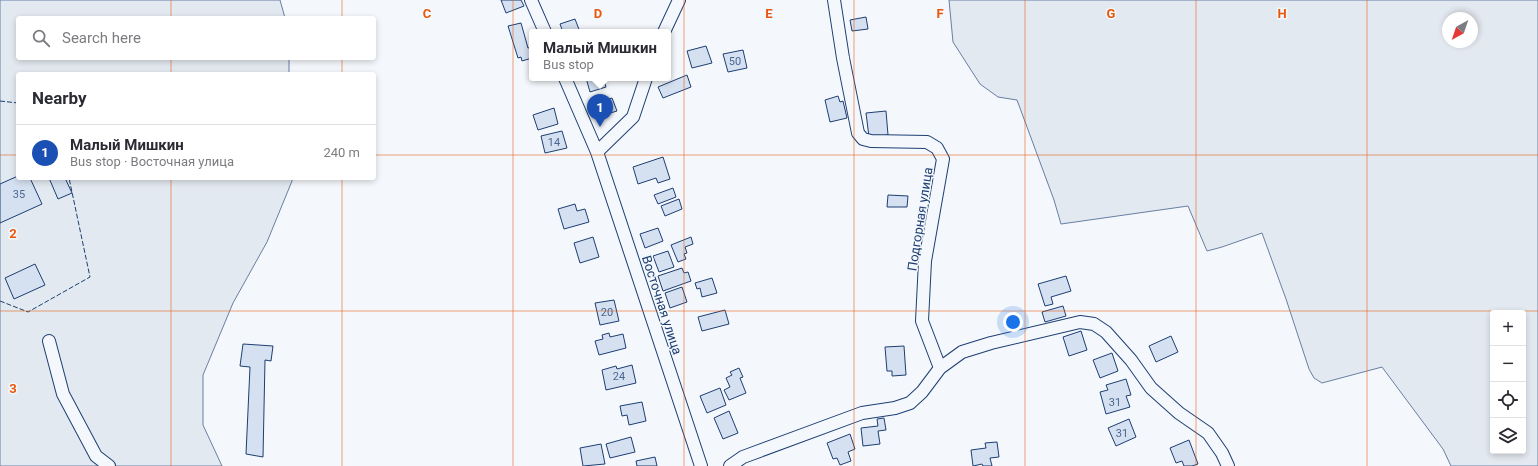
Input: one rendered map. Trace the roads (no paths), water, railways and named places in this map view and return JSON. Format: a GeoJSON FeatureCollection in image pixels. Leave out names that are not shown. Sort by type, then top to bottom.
{"type":"FeatureCollection","features":[{"type":"Feature","properties":{"kind":"street"},"geometry":{"type":"LineString","coordinates":[[531,0],[544,29]]}},
{"type":"Feature","properties":{"kind":"street"},"geometry":{"type":"LineString","coordinates":[[665,29],[678,0]]}},
{"type":"Feature","properties":{"kind":"street","name":"Подгорная улица"},"geometry":{"type":"LineString","coordinates":[[834,0],[843,58],[858,133],[863,139],[871,141],[927,142],[937,148],[943,159],[926,261],[922,321],[940,368]]}},
{"type":"Feature","properties":{"kind":"street","name":"Восточная улица"},"geometry":{"type":"LineString","coordinates":[[566,81],[597,152],[701,466]]}},
{"type":"Feature","properties":{"kind":"street"},"geometry":{"type":"LineString","coordinates":[[597,152],[633,117],[645,81]]}},
{"type":"Feature","properties":{"kind":"street"},"geometry":{"type":"LineString","coordinates":[[730,466],[743,457],[862,412],[895,408],[910,403],[922,392],[940,368],[962,352],[991,342],[1080,322],[1094,324],[1106,332],[1131,360],[1151,388],[1179,413],[1208,433],[1222,453],[1228,466]]}},
{"type":"Feature","properties":{"kind":"street"},"geometry":{"type":"LineString","coordinates":[[49,341],[63,394],[96,456],[109,466]]}},
{"type":"Feature","properties":{"kind":"place","name":"Малый Мишкин"},"geometry":{"type":"Point","coordinates":[600,127]}}]}
